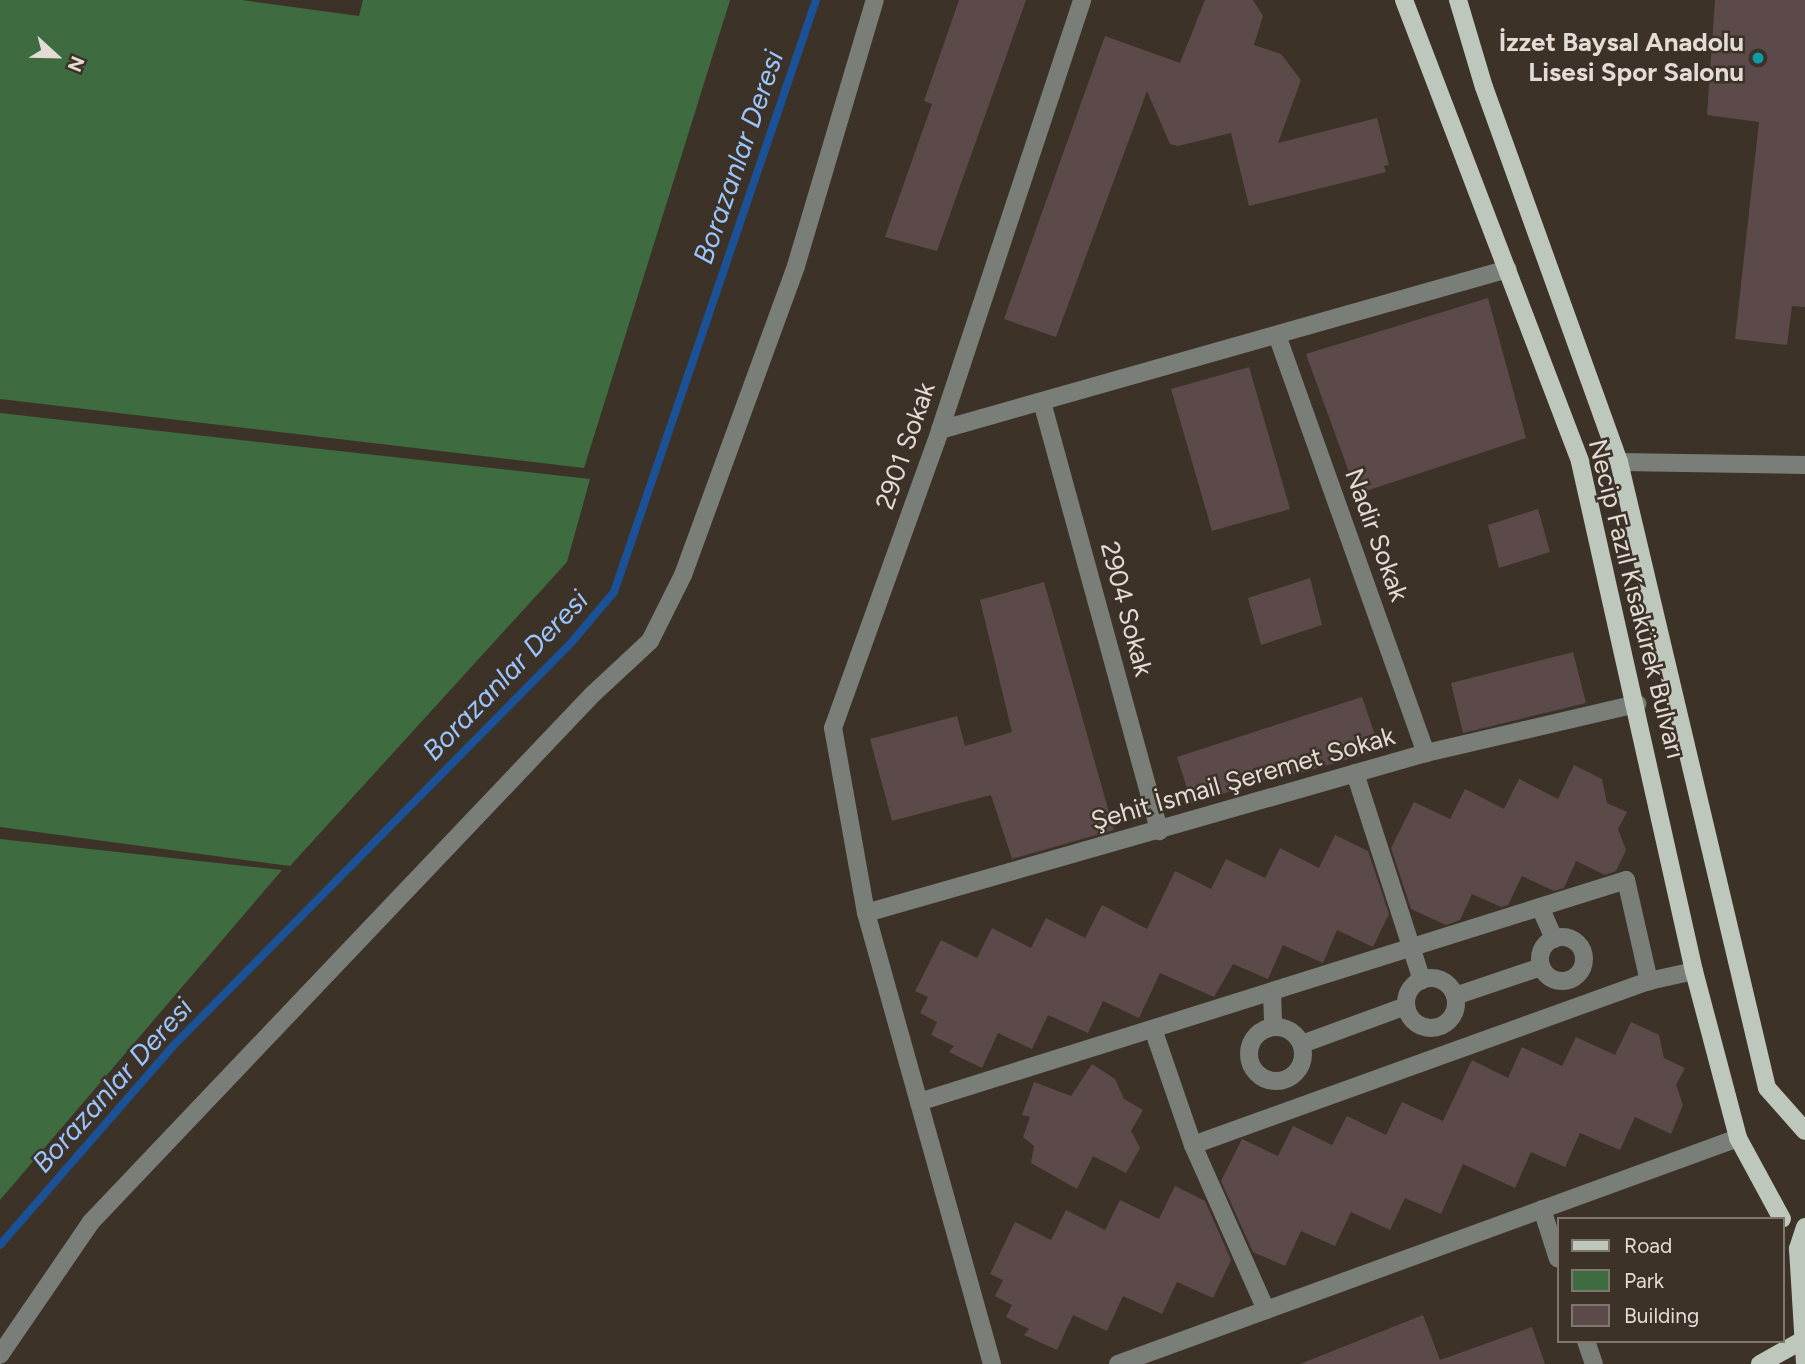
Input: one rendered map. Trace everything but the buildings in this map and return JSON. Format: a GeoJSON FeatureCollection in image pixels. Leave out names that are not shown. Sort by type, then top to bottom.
{"type":"FeatureCollection","features":[{"type":"Feature","properties":{"kind":"main road","name":"Necip Fazıl Kısakürek Bulvarı"},"geometry":{"type":"LineString","coordinates":[[1404,0],[1580,462],[1637,704],[1694,971],[1738,1138],[1781,1217]]}},
{"type":"Feature","properties":{"kind":"main road","name":"Necip Fazıl Kısakürek Bulvarı"},"geometry":{"type":"LineString","coordinates":[[1454,1],[1619,462],[1767,1088],[1805,1131]]}},
{"type":"Feature","properties":{"kind":"main road","name":"Necip Fazıl Kısakürek Bulvarı"},"geometry":{"type":"LineString","coordinates":[[1784,1223],[1798,1249]]}},
{"type":"Feature","properties":{"kind":"main road"},"geometry":{"type":"LineString","coordinates":[[1805,1227],[1798,1249],[1805,1362]]}},
{"type":"Feature","properties":{"kind":"main road"},"geometry":{"type":"LineString","coordinates":[[1760,1364],[1803,1340]]}},
{"type":"Feature","properties":{"kind":"street"},"geometry":{"type":"LineString","coordinates":[[0,1355],[91,1222],[593,694],[650,641],[683,575],[796,266],[875,0]]}},
{"type":"Feature","properties":{"kind":"street","name":"2901 Sokak"},"geometry":{"type":"LineString","coordinates":[[992,1364],[866,913],[833,728],[940,430],[1082,0]]}},
{"type":"Feature","properties":{"kind":"street"},"geometry":{"type":"LineString","coordinates":[[940,430],[1508,269]]}},
{"type":"Feature","properties":{"kind":"street","name":"Nadir Sokak"},"geometry":{"type":"LineString","coordinates":[[1277,335],[1426,753]]}},
{"type":"Feature","properties":{"kind":"street","name":"2904 Sokak"},"geometry":{"type":"LineString","coordinates":[[1042,401],[1159,831]]}},
{"type":"Feature","properties":{"kind":"street"},"geometry":{"type":"LineString","coordinates":[[1619,462],[1805,465]]}},
{"type":"Feature","properties":{"kind":"street","name":"Şehit İsmail Şeremet Sokak"},"geometry":{"type":"LineString","coordinates":[[866,913],[1426,753],[1637,704]]}},
{"type":"Feature","properties":{"kind":"street"},"geometry":{"type":"LineString","coordinates":[[1355,773],[1414,947],[1422,980]]}},
{"type":"Feature","properties":{"kind":"street"},"geometry":{"type":"LineString","coordinates":[[919,1102],[1626,880],[1649,981]]}},
{"type":"Feature","properties":{"kind":"street"},"geometry":{"type":"LineString","coordinates":[[1540,907],[1554,939]]}},
{"type":"Feature","properties":{"kind":"street"},"geometry":{"type":"LineString","coordinates":[[1554,939],[1574,941],[1583,953],[1578,975],[1564,982],[1549,978],[1541,967],[1540,953],[1554,939]]}},
{"type":"Feature","properties":{"kind":"street"},"geometry":{"type":"LineString","coordinates":[[1455,996],[1541,967]]}},
{"type":"Feature","properties":{"kind":"street"},"geometry":{"type":"LineString","coordinates":[[1194,1145],[1649,981],[1694,971]]}},
{"type":"Feature","properties":{"kind":"street"},"geometry":{"type":"LineString","coordinates":[[1422,980],[1446,983],[1455,996],[1454,1013],[1435,1028],[1420,1026],[1406,1006],[1410,990],[1422,980]]}},
{"type":"Feature","properties":{"kind":"street"},"geometry":{"type":"LineString","coordinates":[[1564,982],[1571,1010]]}},
{"type":"Feature","properties":{"kind":"street"},"geometry":{"type":"LineString","coordinates":[[1272,992],[1273,1026]]}},
{"type":"Feature","properties":{"kind":"street"},"geometry":{"type":"LineString","coordinates":[[1302,1044],[1406,1006]]}},
{"type":"Feature","properties":{"kind":"street"},"geometry":{"type":"LineString","coordinates":[[1273,1026],[1292,1030],[1302,1044],[1303,1061],[1286,1079],[1261,1076],[1250,1061],[1251,1042],[1273,1026]]}},
{"type":"Feature","properties":{"kind":"street"},"geometry":{"type":"LineString","coordinates":[[1153,1028],[1194,1145],[1266,1310]]}},
{"type":"Feature","properties":{"kind":"street"},"geometry":{"type":"LineString","coordinates":[[1435,1028],[1444,1055]]}},
{"type":"Feature","properties":{"kind":"street"},"geometry":{"type":"LineString","coordinates":[[1286,1079],[1301,1107]]}},
{"type":"Feature","properties":{"kind":"street"},"geometry":{"type":"LineString","coordinates":[[1118,1364],[1738,1138]]}},
{"type":"Feature","properties":{"kind":"street"},"geometry":{"type":"LineString","coordinates":[[1542,1209],[1556,1253]]}},
{"type":"Feature","properties":{"kind":"street"},"geometry":{"type":"LineString","coordinates":[[1587,1343],[1594,1364]]}},
{"type":"Feature","properties":{"kind":"green space"},"geometry":{"type":"Polygon","coordinates":[[[0,0],[242,0],[359,16],[363,0],[730,0],[584,468],[0,399],[0,0]]]}},
{"type":"Feature","properties":{"kind":"green space"},"geometry":{"type":"Polygon","coordinates":[[[0,413],[590,479],[567,562],[290,866],[0,827],[0,413]]]}},
{"type":"Feature","properties":{"kind":"green space"},"geometry":{"type":"Polygon","coordinates":[[[0,839],[282,870],[0,1200],[0,839]]]}},
{"type":"Feature","properties":{"kind":"waterway","name":"Borazanlar Deresi"},"geometry":{"type":"LineString","coordinates":[[0,1245],[173,1046],[571,643],[614,592],[816,0]]}},
{"type":"Feature","properties":{"kind":"place","name":"İzzet Baysal Anadolu Lisesi Spor Salonu"},"geometry":{"type":"Point","coordinates":[1758,58]}}]}
